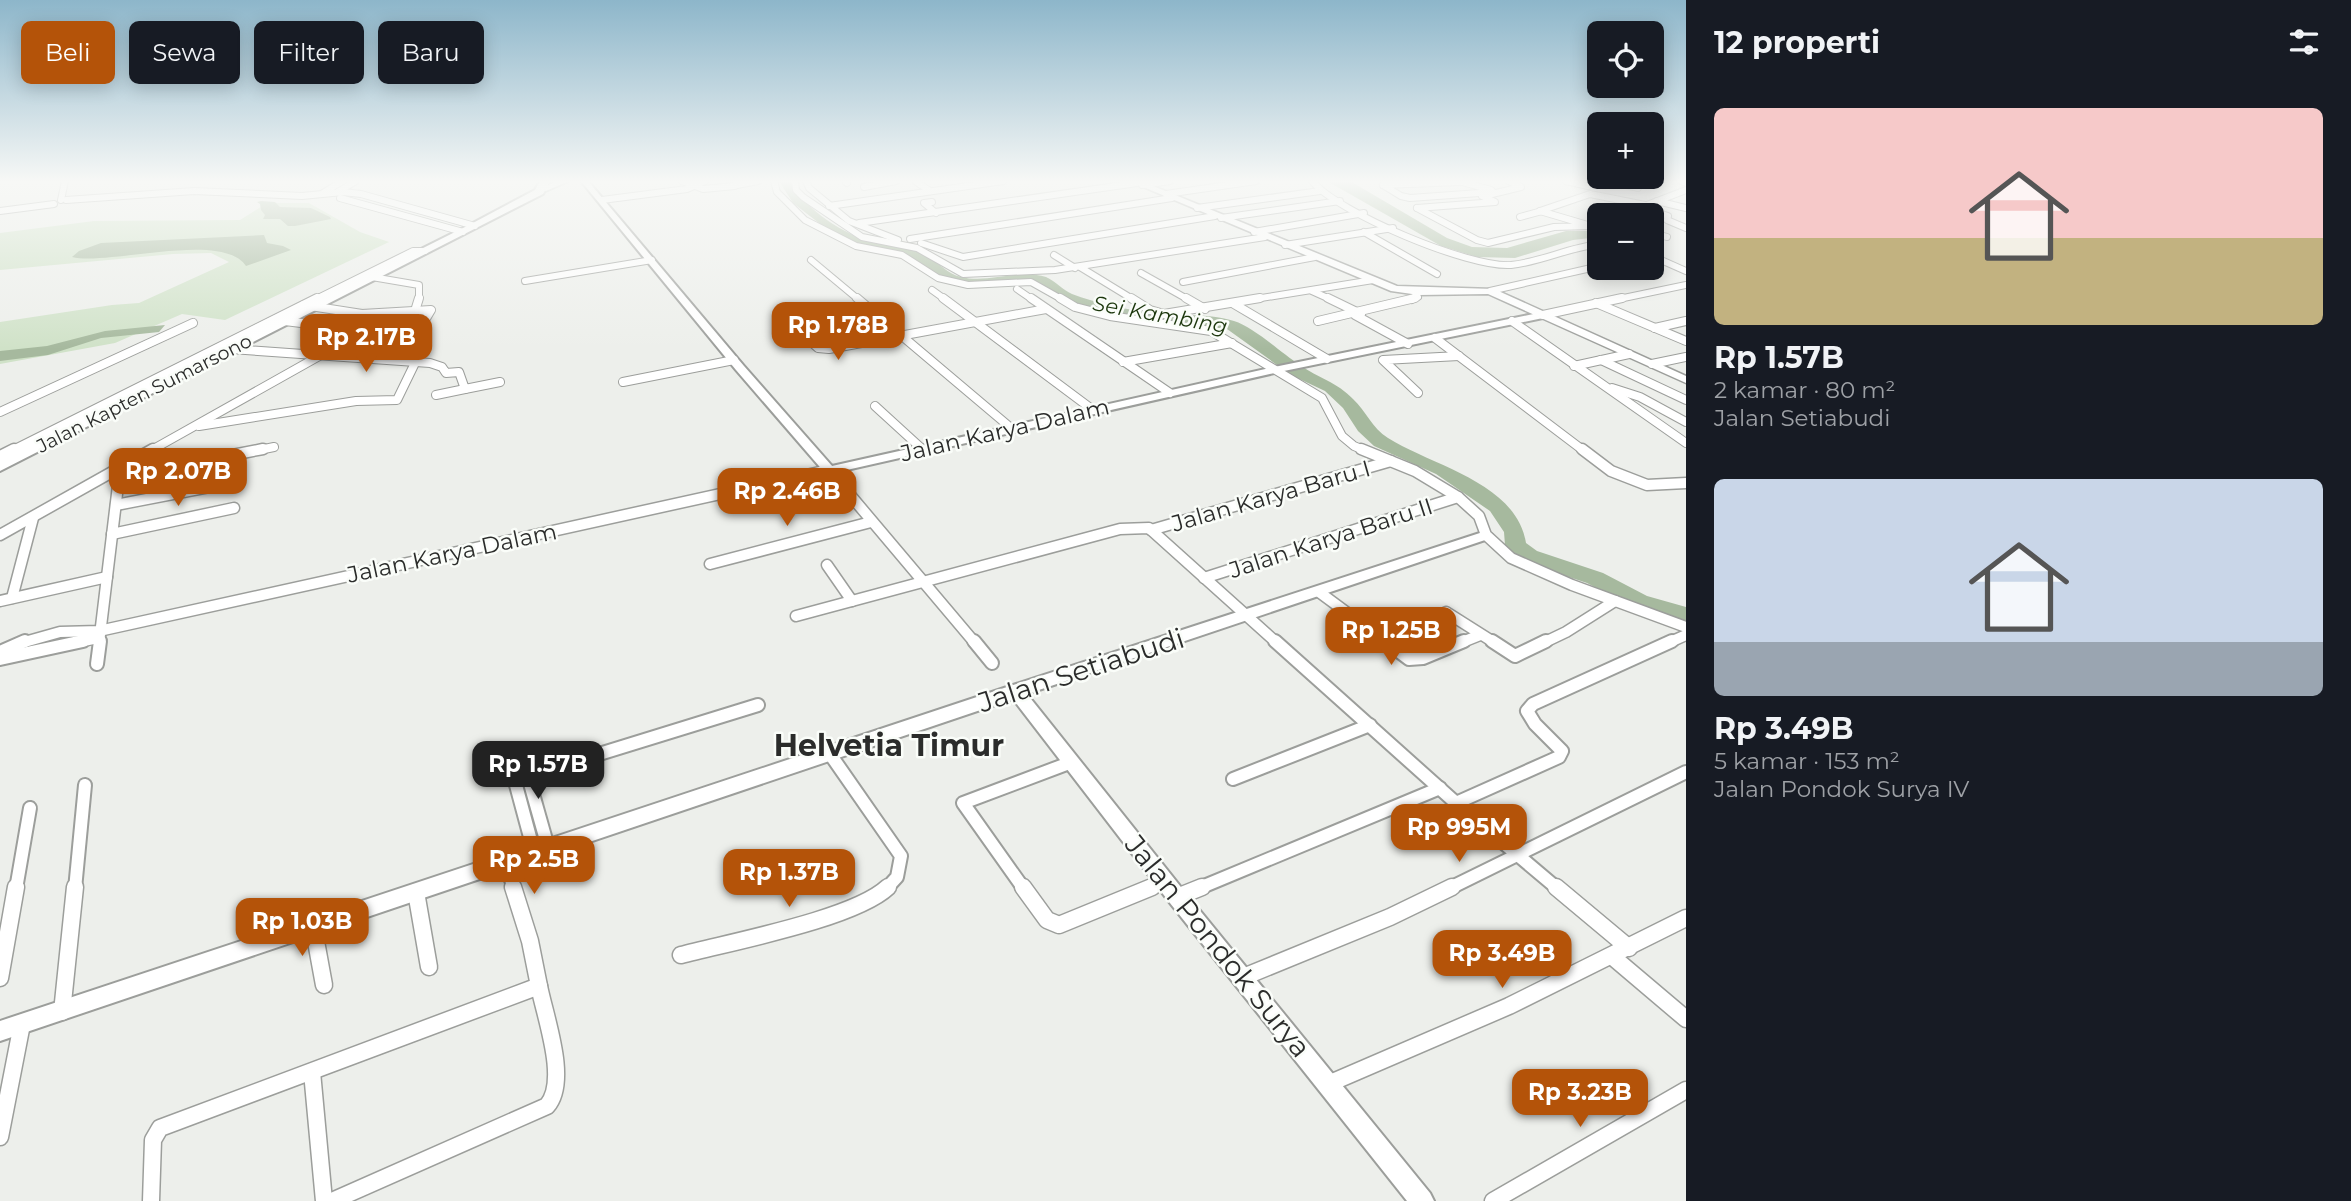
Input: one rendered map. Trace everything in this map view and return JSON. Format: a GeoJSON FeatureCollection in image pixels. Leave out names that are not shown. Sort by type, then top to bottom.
{"type":"FeatureCollection","features":[{"type":"Feature","properties":{"kind":"highway","name":"Jalan Kapten Sumarsono"},"geometry":{"type":"LineString","coordinates":[[0,466],[156,383],[285,321],[308,306],[453,237]]}},
{"type":"Feature","properties":{"kind":"main road"},"geometry":{"type":"LineString","coordinates":[[1265,237],[1373,280],[1415,293],[1490,290],[1686,380]]}},
{"type":"Feature","properties":{"kind":"street"},"geometry":{"type":"LineString","coordinates":[[633,237],[992,663]]}},
{"type":"Feature","properties":{"kind":"street"},"geometry":{"type":"LineString","coordinates":[[838,237],[856,246],[902,255],[938,278],[968,285],[1031,282],[1076,307],[1110,316],[1202,329],[1232,342],[1325,400],[1342,436],[1354,446],[1391,461],[1458,497],[1479,516],[1486,535],[1522,565],[1686,627]]}},
{"type":"Feature","properties":{"kind":"street"},"geometry":{"type":"LineString","coordinates":[[862,237],[873,242],[917,248],[960,274],[1077,267],[1265,237]]}},
{"type":"Feature","properties":{"kind":"street"},"geometry":{"type":"LineString","coordinates":[[887,237],[894,240],[923,237]]}},
{"type":"Feature","properties":{"kind":"street"},"geometry":{"type":"LineString","coordinates":[[911,239],[961,257],[1092,237]]}},
{"type":"Feature","properties":{"kind":"street"},"geometry":{"type":"LineString","coordinates":[[1285,245],[1333,237]]}},
{"type":"Feature","properties":{"kind":"street"},"geometry":{"type":"LineString","coordinates":[[1373,237],[1437,274]]}},
{"type":"Feature","properties":{"kind":"street"},"geometry":{"type":"LineString","coordinates":[[1412,237],[1457,258],[1489,265],[1508,266],[1587,248]]}},
{"type":"Feature","properties":{"kind":"street"},"geometry":{"type":"LineString","coordinates":[[1474,237],[1488,243],[1513,237]]}},
{"type":"Feature","properties":{"kind":"street"},"geometry":{"type":"LineString","coordinates":[[1054,255],[1150,310],[1172,314],[1373,280]]}},
{"type":"Feature","properties":{"kind":"street"},"geometry":{"type":"LineString","coordinates":[[972,256],[993,272]]}},
{"type":"Feature","properties":{"kind":"street"},"geometry":{"type":"LineString","coordinates":[[1183,282],[1315,257]]}},
{"type":"Feature","properties":{"kind":"street"},"geometry":{"type":"LineString","coordinates":[[526,281],[652,260]]}},
{"type":"Feature","properties":{"kind":"street"},"geometry":{"type":"LineString","coordinates":[[811,260],[1011,428]]}},
{"type":"Feature","properties":{"kind":"street"},"geometry":{"type":"LineString","coordinates":[[1664,261],[1686,271]]}},
{"type":"Feature","properties":{"kind":"street"},"geometry":{"type":"LineString","coordinates":[[1490,290],[1587,269]]}},
{"type":"Feature","properties":{"kind":"street"},"geometry":{"type":"LineString","coordinates":[[1141,273],[1205,309]]}},
{"type":"Feature","properties":{"kind":"street"},"geometry":{"type":"LineString","coordinates":[[371,276],[419,285],[420,297],[415,311]]}},
{"type":"Feature","properties":{"kind":"street"},"geometry":{"type":"LineString","coordinates":[[1543,315],[1686,285]]}},
{"type":"Feature","properties":{"kind":"street"},"geometry":{"type":"LineString","coordinates":[[1017,289],[1170,393]]}},
{"type":"Feature","properties":{"kind":"street"},"geometry":{"type":"LineString","coordinates":[[932,290],[1093,410]]}},
{"type":"Feature","properties":{"kind":"street"},"geometry":{"type":"LineString","coordinates":[[1312,291],[1408,344]]}},
{"type":"Feature","properties":{"kind":"street"},"geometry":{"type":"LineString","coordinates":[[1318,321],[1415,300],[1418,297],[1415,293]]}},
{"type":"Feature","properties":{"kind":"street"},"geometry":{"type":"LineString","coordinates":[[1596,303],[1686,341]]}},
{"type":"Feature","properties":{"kind":"street"},"geometry":{"type":"LineString","coordinates":[[1234,304],[1327,359]]}},
{"type":"Feature","properties":{"kind":"street"},"geometry":{"type":"LineString","coordinates":[[0,456],[156,383],[308,306],[362,314],[431,310],[415,337],[388,338],[321,355],[194,426],[120,473],[0,535]]}},
{"type":"Feature","properties":{"kind":"street"},"geometry":{"type":"LineString","coordinates":[[791,324],[822,349],[1046,309]]}},
{"type":"Feature","properties":{"kind":"street","name":"Jalan Karya Dalam"},"geometry":{"type":"LineString","coordinates":[[0,659],[70,644],[98,634],[920,448],[1306,363],[1543,315]]}},
{"type":"Feature","properties":{"kind":"street"},"geometry":{"type":"LineString","coordinates":[[285,321],[325,326]]}},
{"type":"Feature","properties":{"kind":"street"},"geometry":{"type":"LineString","coordinates":[[1512,321],[1686,443]]}},
{"type":"Feature","properties":{"kind":"street"},"geometry":{"type":"LineString","coordinates":[[1655,328],[1686,321]]}},
{"type":"Feature","properties":{"kind":"street"},"geometry":{"type":"LineString","coordinates":[[0,412],[193,323]]}},
{"type":"Feature","properties":{"kind":"street"},"geometry":{"type":"LineString","coordinates":[[1435,338],[1611,471],[1647,485],[1686,483]]}},
{"type":"Feature","properties":{"kind":"street"},"geometry":{"type":"LineString","coordinates":[[1123,362],[1232,342]]}},
{"type":"Feature","properties":{"kind":"street"},"geometry":{"type":"LineString","coordinates":[[231,349],[438,365],[446,373],[459,372],[465,389]]}},
{"type":"Feature","properties":{"kind":"street"},"geometry":{"type":"LineString","coordinates":[[1574,366],[1629,354]]}},
{"type":"Feature","properties":{"kind":"street"},"geometry":{"type":"LineString","coordinates":[[1418,393],[1383,360],[1460,356]]}},
{"type":"Feature","properties":{"kind":"street"},"geometry":{"type":"LineString","coordinates":[[1652,364],[1686,357]]}},
{"type":"Feature","properties":{"kind":"street"},"geometry":{"type":"LineString","coordinates":[[624,382],[734,360]]}},
{"type":"Feature","properties":{"kind":"street"},"geometry":{"type":"LineString","coordinates":[[1601,360],[1686,400]]}},
{"type":"Feature","properties":{"kind":"street"},"geometry":{"type":"LineString","coordinates":[[194,426],[262,418],[356,401],[397,400],[415,363]]}},
{"type":"Feature","properties":{"kind":"street"},"geometry":{"type":"LineString","coordinates":[[436,395],[500,382]]}},
{"type":"Feature","properties":{"kind":"street"},"geometry":{"type":"LineString","coordinates":[[1601,385],[1640,397],[1686,422]]}},
{"type":"Feature","properties":{"kind":"street"},"geometry":{"type":"LineString","coordinates":[[875,405],[920,448]]}},
{"type":"Feature","properties":{"kind":"street"},"geometry":{"type":"LineString","coordinates":[[120,473],[275,447]]}},
{"type":"Feature","properties":{"kind":"street","name":"Jalan Karya Baru I"},"geometry":{"type":"LineString","coordinates":[[796,616],[1120,528],[1151,530],[1391,461]]}},
{"type":"Feature","properties":{"kind":"street"},"geometry":{"type":"LineString","coordinates":[[97,664],[98,634],[120,473]]}},
{"type":"Feature","properties":{"kind":"street"},"geometry":{"type":"LineString","coordinates":[[116,505],[235,482]]}},
{"type":"Feature","properties":{"kind":"street"},"geometry":{"type":"LineString","coordinates":[[1674,485],[1686,493]]}},
{"type":"Feature","properties":{"kind":"street","name":"Jalan Karya Baru II"},"geometry":{"type":"LineString","coordinates":[[1204,578],[1458,497]]}},
{"type":"Feature","properties":{"kind":"street"},"geometry":{"type":"LineString","coordinates":[[112,534],[234,508]]}},
{"type":"Feature","properties":{"kind":"street"},"geometry":{"type":"LineString","coordinates":[[12,598],[33,517]]}},
{"type":"Feature","properties":{"kind":"street"},"geometry":{"type":"LineString","coordinates":[[710,564],[871,522]]}},
{"type":"Feature","properties":{"kind":"street"},"geometry":{"type":"LineString","coordinates":[[1151,530],[1455,803],[1629,948]]}},
{"type":"Feature","properties":{"kind":"street","name":"Jalan Setiabudi"},"geometry":{"type":"LineString","coordinates":[[0,1031],[1486,535]]}},
{"type":"Feature","properties":{"kind":"street"},"geometry":{"type":"LineString","coordinates":[[827,565],[852,601]]}},
{"type":"Feature","properties":{"kind":"street"},"geometry":{"type":"LineString","coordinates":[[0,601],[107,577]]}},
{"type":"Feature","properties":{"kind":"street"},"geometry":{"type":"LineString","coordinates":[[1319,592],[1409,659],[1423,658],[1479,635]]}},
{"type":"Feature","properties":{"kind":"street"},"geometry":{"type":"LineString","coordinates":[[1446,611],[1508,654],[1522,655],[1615,601]]}},
{"type":"Feature","properties":{"kind":"street"},"geometry":{"type":"LineString","coordinates":[[0,652],[27,639],[71,629],[98,634]]}},
{"type":"Feature","properties":{"kind":"street"},"geometry":{"type":"LineString","coordinates":[[70,644],[71,629]]}},
{"type":"Feature","properties":{"kind":"street"},"geometry":{"type":"LineString","coordinates":[[1455,803],[1559,757],[1562,751],[1535,724],[1527,711],[1533,704],[1686,635]]}},
{"type":"Feature","properties":{"kind":"street","name":"Jalan Pondok Surya"},"geometry":{"type":"LineString","coordinates":[[1015,690],[1241,978],[1422,1201]]}},
{"type":"Feature","properties":{"kind":"street"},"geometry":{"type":"LineString","coordinates":[[528,776],[758,705]]}},
{"type":"Feature","properties":{"kind":"street"},"geometry":{"type":"LineString","coordinates":[[1233,779],[1370,725]]}},
{"type":"Feature","properties":{"kind":"street"},"geometry":{"type":"LineString","coordinates":[[681,955],[800,925],[843,911],[877,897],[897,878],[901,856],[830,754]]}},
{"type":"Feature","properties":{"kind":"street"},"geometry":{"type":"LineString","coordinates":[[515,757],[528,776],[541,850],[515,757]]}},
{"type":"Feature","properties":{"kind":"street"},"geometry":{"type":"LineString","coordinates":[[1072,762],[963,803],[1048,920],[1059,925],[1171,889],[1440,788]]}},
{"type":"Feature","properties":{"kind":"street"},"geometry":{"type":"LineString","coordinates":[[1241,978],[1390,916],[1686,772]]}},
{"type":"Feature","properties":{"kind":"street"},"geometry":{"type":"LineString","coordinates":[[62,1012],[85,786]]}},
{"type":"Feature","properties":{"kind":"street"},"geometry":{"type":"LineString","coordinates":[[0,978],[30,808]]}},
{"type":"Feature","properties":{"kind":"street"},"geometry":{"type":"LineString","coordinates":[[332,1201],[547,1106],[554,1098],[558,1078],[530,941],[505,861]]}},
{"type":"Feature","properties":{"kind":"street"},"geometry":{"type":"LineString","coordinates":[[416,892],[429,967]]}},
{"type":"Feature","properties":{"kind":"street"},"geometry":{"type":"LineString","coordinates":[[1328,1084],[1467,1027],[1614,957],[1686,918]]}},
{"type":"Feature","properties":{"kind":"street"},"geometry":{"type":"LineString","coordinates":[[313,925],[324,985]]}},
{"type":"Feature","properties":{"kind":"street"},"geometry":{"type":"LineString","coordinates":[[1614,957],[1686,1019]]}},
{"type":"Feature","properties":{"kind":"street"},"geometry":{"type":"LineString","coordinates":[[151,1201],[153,1140],[160,1128],[539,986]]}},
{"type":"Feature","properties":{"kind":"street"},"geometry":{"type":"LineString","coordinates":[[0,1137],[22,1024]]}},
{"type":"Feature","properties":{"kind":"street"},"geometry":{"type":"LineString","coordinates":[[312,1072],[324,1201]]}},
{"type":"Feature","properties":{"kind":"street"},"geometry":{"type":"LineString","coordinates":[[1493,1201],[1686,1090]]}},
{"type":"Feature","properties":{"kind":"shaded area"},"geometry":{"type":"Polygon","coordinates":[[[0,237],[375,237],[389,242],[225,320],[182,314],[115,343],[0,364],[0,322],[139,303],[229,262],[211,253],[173,254],[0,270],[0,237]]]}},
{"type":"Feature","properties":{"kind":"shaded area"},"geometry":{"type":"Polygon","coordinates":[[[265,237],[267,243],[291,250],[246,266],[233,256],[214,251],[164,251],[111,257],[72,257],[79,251],[101,243],[265,237]]]}},
{"type":"Feature","properties":{"kind":"shaded area"},"geometry":{"type":"Polygon","coordinates":[[[1425,237],[1445,237],[1472,247],[1507,248],[1545,237],[1587,237],[1515,258],[1477,257],[1441,246],[1425,237]]]}},
{"type":"Feature","properties":{"kind":"shaded area"},"geometry":{"type":"Polygon","coordinates":[[[165,325],[159,332],[101,338],[48,355],[0,361],[0,351],[47,346],[105,331],[165,325]]]}},
{"type":"Feature","properties":{"kind":"waterway","name":"Sei Kambing"},"geometry":{"type":"LineString","coordinates":[[851,237],[868,244],[910,251],[945,275],[959,281],[977,283],[1034,279],[1043,281],[1064,296],[1101,308],[1148,317],[1232,325],[1297,371],[1331,387],[1350,405],[1364,427],[1381,442],[1443,470],[1498,507],[1514,532],[1516,545],[1529,556],[1595,578],[1639,601],[1686,615]]}},
{"type":"Feature","properties":{"kind":"district","name":"Helvetia Timur"},"geometry":{"type":"Point","coordinates":[889,746]}}]}
